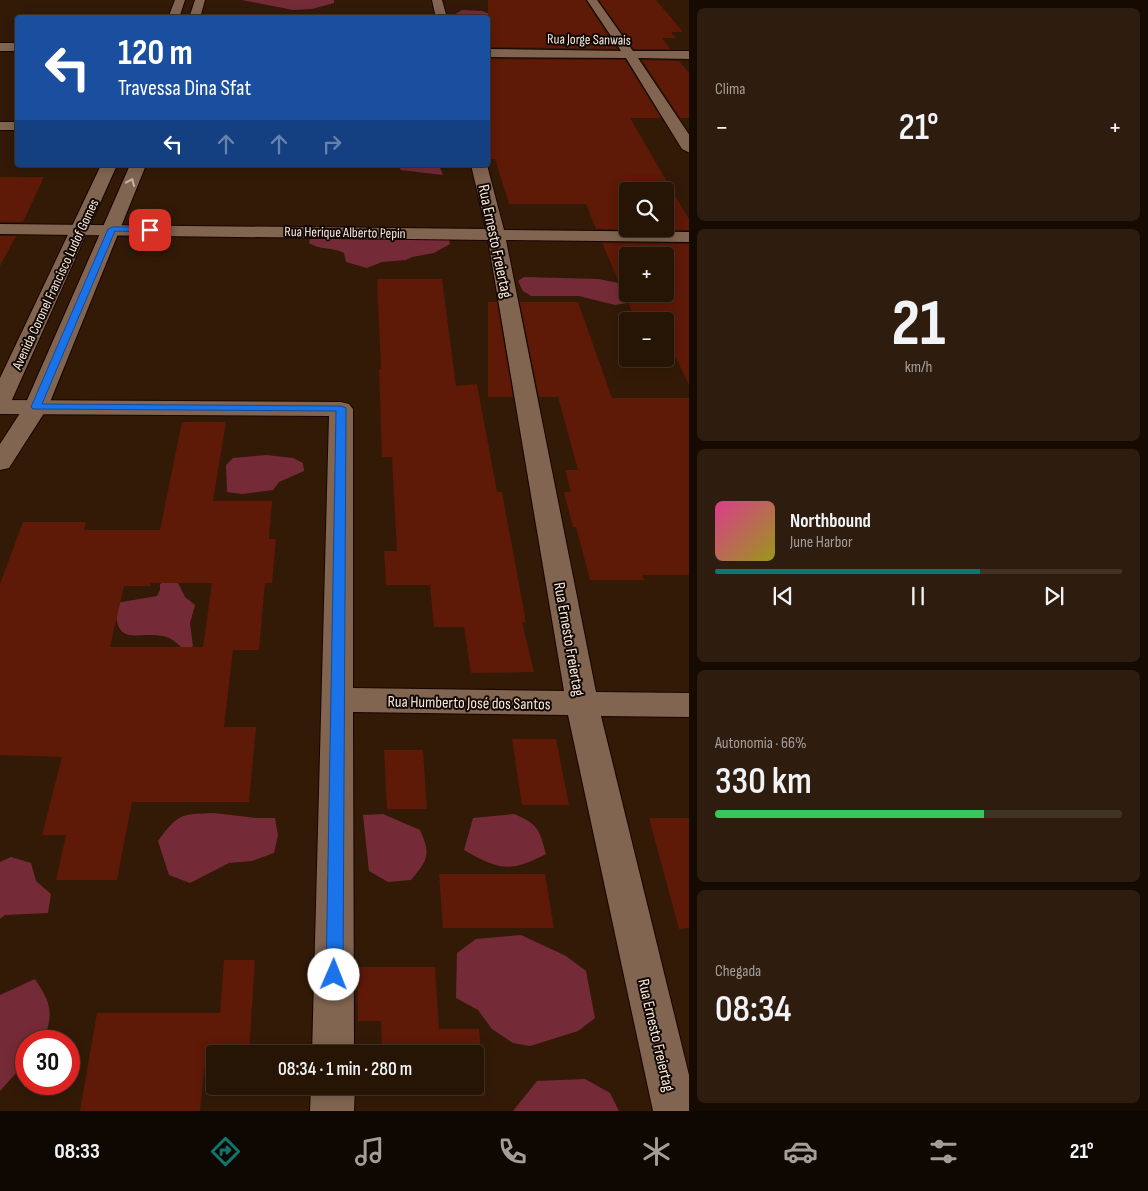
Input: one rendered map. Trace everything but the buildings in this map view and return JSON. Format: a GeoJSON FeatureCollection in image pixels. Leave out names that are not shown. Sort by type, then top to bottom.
{"type":"FeatureCollection","features":[{"type":"Feature","properties":{"kind":"street"},"geometry":{"type":"LineString","coordinates":[[174,15],[180,0]]}},
{"type":"Feature","properties":{"kind":"street"},"geometry":{"type":"LineString","coordinates":[[195,15],[200,0]]}},
{"type":"Feature","properties":{"kind":"street"},"geometry":{"type":"LineString","coordinates":[[437,0],[441,15]]}},
{"type":"Feature","properties":{"kind":"street"},"geometry":{"type":"LineString","coordinates":[[592,0],[630,55],[689,150]]}},
{"type":"Feature","properties":{"kind":"street"},"geometry":{"type":"LineString","coordinates":[[0,47],[15,47]]}},
{"type":"Feature","properties":{"kind":"street","name":"Rua Jorge Sanwais"},"geometry":{"type":"LineString","coordinates":[[490,53],[689,55]]}},
{"type":"Feature","properties":{"kind":"street"},"geometry":{"type":"LineString","coordinates":[[0,54],[15,54]]}},
{"type":"Feature","properties":{"kind":"street"},"geometry":{"type":"LineString","coordinates":[[0,126],[15,126]]}},
{"type":"Feature","properties":{"kind":"street","name":"Avenida Coronel Francisco Ludof Gomes"},"geometry":{"type":"LineString","coordinates":[[0,402],[109,167]]}},
{"type":"Feature","properties":{"kind":"street","name":"Avenida Coronel Francisco Ludof Gomes"},"geometry":{"type":"LineString","coordinates":[[0,463],[36,407],[137,167]]}},
{"type":"Feature","properties":{"kind":"street","name":"Rua Ernesto Freiertag"},"geometry":{"type":"LineString","coordinates":[[479,167],[496,234],[582,704],[675,1111]]}},
{"type":"Feature","properties":{"kind":"street","name":"Rua Herique Alberto Pepin"},"geometry":{"type":"LineString","coordinates":[[0,228],[689,236]]}},
{"type":"Feature","properties":{"kind":"street"},"geometry":{"type":"LineString","coordinates":[[0,407],[341,408],[339,700],[333,1045]]}},
{"type":"Feature","properties":{"kind":"street","name":"Rua Humberto José dos Santos"},"geometry":{"type":"LineString","coordinates":[[339,700],[689,705]]}},
{"type":"Feature","properties":{"kind":"street"},"geometry":{"type":"LineString","coordinates":[[332,1111],[333,1095]]}},
{"type":"Feature","properties":{"kind":"shaded area"},"geometry":{"type":"Polygon","coordinates":[[[242,0],[334,0],[334,3],[312,9],[293,10],[242,0]]]}},
{"type":"Feature","properties":{"kind":"shaded area"},"geometry":{"type":"Polygon","coordinates":[[[462,10],[482,11],[493,15],[490,16],[454,15],[462,10]]]}},
{"type":"Feature","properties":{"kind":"shaded area"},"geometry":{"type":"Polygon","coordinates":[[[399,167],[435,167],[440,168],[443,175],[401,170],[399,167]]]}},
{"type":"Feature","properties":{"kind":"shaded area"},"geometry":{"type":"Polygon","coordinates":[[[317,235],[370,235],[398,240],[429,238],[449,240],[450,244],[434,253],[406,260],[382,262],[367,268],[346,262],[344,253],[340,251],[318,247],[309,243],[310,239],[317,235]]]}},
{"type":"Feature","properties":{"kind":"shaded area"},"geometry":{"type":"Polygon","coordinates":[[[524,277],[598,279],[619,283],[619,302],[628,302],[615,305],[579,296],[531,296],[523,291],[518,281],[524,277]]]}},
{"type":"Feature","properties":{"kind":"shaded area"},"geometry":{"type":"Polygon","coordinates":[[[266,455],[293,458],[303,463],[304,471],[279,482],[273,490],[242,494],[227,492],[226,465],[233,458],[266,455]]]}},
{"type":"Feature","properties":{"kind":"shaded area"},"geometry":{"type":"Polygon","coordinates":[[[170,577],[177,581],[185,597],[195,605],[190,623],[193,646],[186,651],[175,641],[167,637],[124,633],[119,627],[116,618],[116,603],[157,596],[160,584],[170,577]]]}},
{"type":"Feature","properties":{"kind":"shaded area"},"geometry":{"type":"Polygon","coordinates":[[[214,813],[256,818],[275,818],[278,835],[274,853],[252,861],[229,863],[190,883],[169,875],[158,841],[170,825],[181,817],[214,813]]]}},
{"type":"Feature","properties":{"kind":"shaded area"},"geometry":{"type":"Polygon","coordinates":[[[383,814],[420,830],[426,845],[426,856],[421,867],[411,880],[388,882],[369,871],[363,815],[383,814]]]}},
{"type":"Feature","properties":{"kind":"shaded area"},"geometry":{"type":"Polygon","coordinates":[[[514,814],[533,824],[539,833],[546,854],[523,864],[505,867],[487,862],[464,850],[473,818],[514,814]]]}},
{"type":"Feature","properties":{"kind":"shaded area"},"geometry":{"type":"Polygon","coordinates":[[[11,857],[31,863],[36,881],[51,894],[48,913],[5,915],[0,919],[0,862],[11,857]]]}},
{"type":"Feature","properties":{"kind":"shaded area"},"geometry":{"type":"Polygon","coordinates":[[[521,935],[566,956],[586,971],[595,1018],[578,1031],[530,1046],[513,1043],[492,1029],[478,1010],[456,998],[457,953],[476,939],[521,935]]]}},
{"type":"Feature","properties":{"kind":"shaded area"},"geometry":{"type":"Polygon","coordinates":[[[35,979],[48,1002],[50,1015],[47,1030],[15,1030],[15,1074],[0,1091],[0,995],[35,979]]]}},
{"type":"Feature","properties":{"kind":"shaded area"},"geometry":{"type":"Polygon","coordinates":[[[585,1079],[610,1093],[619,1111],[513,1111],[537,1081],[585,1079]]]}},
{"type":"Feature","properties":{"kind":"route"},"geometry":{"type":"LineString","coordinates":[[150,230],[112,229],[36,407],[341,408],[339,700],[334,975]]}}]}
